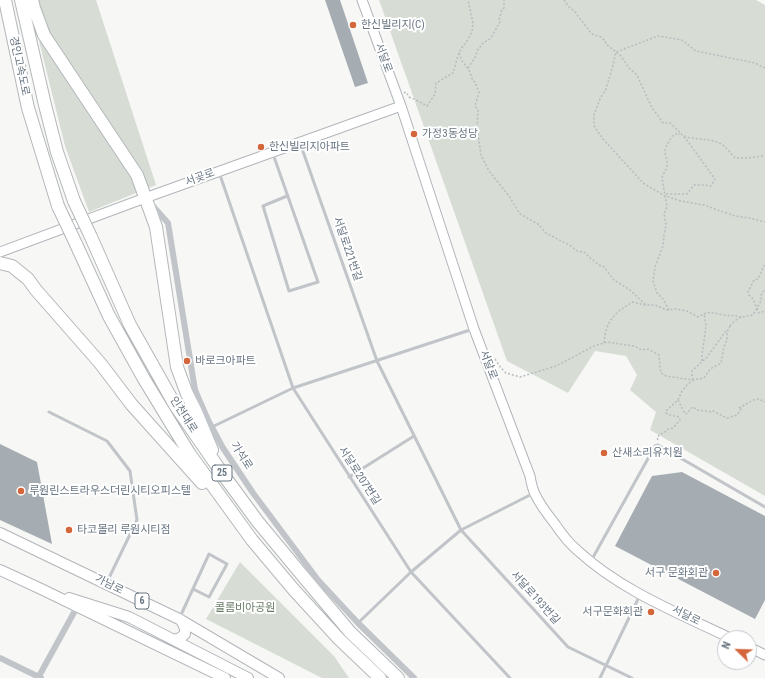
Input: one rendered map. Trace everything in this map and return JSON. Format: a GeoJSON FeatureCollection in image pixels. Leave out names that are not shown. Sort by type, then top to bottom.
{"type":"FeatureCollection","features":[{"type":"Feature","properties":{"kind":"highway","name":"경인고속도로"},"geometry":{"type":"LineString","coordinates":[[5,0],[28,108]]}},
{"type":"Feature","properties":{"kind":"highway","name":"경인고속도로"},"geometry":{"type":"LineString","coordinates":[[21,0],[45,105]]}},
{"type":"Feature","properties":{"kind":"highway"},"geometry":{"type":"LineString","coordinates":[[32,0],[44,35],[137,175],[156,227],[177,367],[187,394],[222,473]]}},
{"type":"Feature","properties":{"kind":"highway","name":"인천대로"},"geometry":{"type":"LineString","coordinates":[[45,105],[57,152],[74,201],[130,325],[176,405],[222,473],[258,522],[350,632],[398,678]]}},
{"type":"Feature","properties":{"kind":"highway","name":"인천대로"},"geometry":{"type":"LineString","coordinates":[[28,108],[58,206],[109,316],[144,379],[189,453],[252,540],[294,590],[339,639],[380,678]]}},
{"type":"Feature","properties":{"kind":"highway"},"geometry":{"type":"LineString","coordinates":[[0,264],[12,266],[28,279],[100,362],[132,405],[252,540]]}},
{"type":"Feature","properties":{"kind":"main road","name":"가남로"},"geometry":{"type":"LineString","coordinates":[[0,532],[180,620],[279,678]]}},
{"type":"Feature","properties":{"kind":"main road"},"geometry":{"type":"LineString","coordinates":[[0,570],[220,677]]}},
{"type":"Feature","properties":{"kind":"main road"},"geometry":{"type":"LineString","coordinates":[[39,588],[129,617],[248,678]]}},
{"type":"Feature","properties":{"kind":"main road"},"geometry":{"type":"LineString","coordinates":[[174,640],[185,634],[185,628],[180,620]]}},
{"type":"Feature","properties":{"kind":"street","name":"서달로"},"geometry":{"type":"LineString","coordinates":[[362,0],[401,106],[474,328],[530,476],[534,492],[546,513],[575,549],[609,576],[641,594],[717,632]]}},
{"type":"Feature","properties":{"kind":"street","name":"서곶로"},"geometry":{"type":"LineString","coordinates":[[0,252],[401,106]]}},
{"type":"Feature","properties":{"kind":"street","name":"가석로"},"geometry":{"type":"LineString","coordinates":[[145,198],[168,223],[195,390],[223,448],[253,493],[318,580],[358,623],[414,678]]}},
{"type":"Feature","properties":{"kind":"street"},"geometry":{"type":"LineString","coordinates":[[0,658],[39,678],[76,607]]}},
{"type":"Feature","properties":{"kind":"lane","name":"서달로221번길"},"geometry":{"type":"LineString","coordinates":[[300,142],[377,361]]}},
{"type":"Feature","properties":{"kind":"lane"},"geometry":{"type":"LineString","coordinates":[[272,152],[318,282],[289,291],[263,206],[287,196]]}},
{"type":"Feature","properties":{"kind":"lane"},"geometry":{"type":"LineString","coordinates":[[219,171],[293,388]]}},
{"type":"Feature","properties":{"kind":"lane"},"geometry":{"type":"LineString","coordinates":[[212,427],[293,388],[474,328]]}},
{"type":"Feature","properties":{"kind":"lane"},"geometry":{"type":"LineString","coordinates":[[377,361],[461,530]]}},
{"type":"Feature","properties":{"kind":"lane","name":"서달로207번길"},"geometry":{"type":"LineString","coordinates":[[293,388],[411,572]]}},
{"type":"Feature","properties":{"kind":"lane"},"geometry":{"type":"LineString","coordinates":[[49,412],[107,440],[130,471],[137,520],[106,584]]}},
{"type":"Feature","properties":{"kind":"lane"},"geometry":{"type":"LineString","coordinates":[[350,477],[414,436]]}},
{"type":"Feature","properties":{"kind":"lane"},"geometry":{"type":"LineString","coordinates":[[591,562],[655,446],[658,445],[765,507]]}},
{"type":"Feature","properties":{"kind":"lane"},"geometry":{"type":"LineString","coordinates":[[358,623],[411,572],[461,530],[534,492]]}},
{"type":"Feature","properties":{"kind":"lane","name":"서달로193번길"},"geometry":{"type":"LineString","coordinates":[[461,530],[568,647],[632,678]]}},
{"type":"Feature","properties":{"kind":"lane"},"geometry":{"type":"LineString","coordinates":[[180,620],[193,589],[209,554],[227,564],[209,597],[193,589]]}},
{"type":"Feature","properties":{"kind":"lane"},"geometry":{"type":"LineString","coordinates":[[411,572],[510,678]]}},
{"type":"Feature","properties":{"kind":"lane"},"geometry":{"type":"LineString","coordinates":[[600,678],[641,594]]}},
{"type":"Feature","properties":{"kind":"path"},"geometry":{"type":"LineString","coordinates":[[397,97],[406,92],[409,97],[427,106],[435,94],[436,83],[453,73],[459,53],[472,32],[473,23],[468,0]]}},
{"type":"Feature","properties":{"kind":"path"},"geometry":{"type":"LineString","coordinates":[[468,68],[476,56],[477,51],[484,42],[491,38],[496,30],[500,22],[499,20],[502,9],[504,8],[504,0]]}},
{"type":"Feature","properties":{"kind":"path"},"geometry":{"type":"LineString","coordinates":[[564,0],[568,7],[575,12],[591,33],[601,37],[606,44],[621,56],[629,68],[637,75],[651,106],[663,123],[670,123],[680,132],[715,179],[711,186],[694,185],[687,194],[666,194],[665,196]]}},
{"type":"Feature","properties":{"kind":"path"},"geometry":{"type":"LineString","coordinates":[[616,52],[658,36],[682,40],[696,51],[755,63],[765,68]]}},
{"type":"Feature","properties":{"kind":"path"},"geometry":{"type":"LineString","coordinates":[[616,52],[606,89],[600,99],[594,115],[594,126],[603,139],[643,183],[665,196],[681,201],[704,205],[735,216],[765,222]]}},
{"type":"Feature","properties":{"kind":"path"},"geometry":{"type":"LineString","coordinates":[[459,53],[479,92],[475,106],[478,110],[477,127],[481,155],[489,171],[509,196],[520,214],[538,224],[546,233],[577,250],[584,252],[599,265],[604,267],[614,280],[630,290],[647,306]]}},
{"type":"Feature","properties":{"kind":"path"},"geometry":{"type":"LineString","coordinates":[[669,310],[663,299],[657,293],[653,280],[655,267],[663,246],[666,225],[664,214],[667,206],[662,178],[667,167],[666,146],[674,135],[678,133],[699,139],[714,140],[724,146],[735,158],[765,156]]}},
{"type":"Feature","properties":{"kind":"path"},"geometry":{"type":"LineString","coordinates":[[765,265],[758,279],[754,280],[748,292],[759,313],[765,311]]}},
{"type":"Feature","properties":{"kind":"path"},"geometry":{"type":"LineString","coordinates":[[693,380],[692,371],[714,348],[734,321],[741,317],[753,315],[761,302],[761,295],[765,289]]}},
{"type":"Feature","properties":{"kind":"path"},"geometry":{"type":"LineString","coordinates":[[604,343],[608,324],[620,310],[633,302],[669,310],[676,309],[686,311],[698,317],[704,313],[710,312],[741,317]]}},
{"type":"Feature","properties":{"kind":"path"},"geometry":{"type":"LineString","coordinates":[[702,361],[706,326],[704,313]]}},
{"type":"Feature","properties":{"kind":"path"},"geometry":{"type":"LineString","coordinates":[[492,355],[506,373],[520,377],[556,366],[594,346],[607,342],[634,346],[642,350],[648,349],[659,355],[661,373],[666,376],[693,380],[704,378],[710,369],[721,363],[727,340],[727,332],[730,326]]}},
{"type":"Feature","properties":{"kind":"path"},"geometry":{"type":"LineString","coordinates":[[658,445],[657,438],[660,434],[673,428],[680,420],[679,417],[670,416],[666,413],[666,411],[678,400],[682,391],[693,380]]}},
{"type":"Feature","properties":{"kind":"path"},"geometry":{"type":"LineString","coordinates":[[678,400],[685,414],[688,413],[693,407],[697,410],[713,411],[727,418],[737,415],[740,408],[753,400],[759,399],[765,402]]}},
{"type":"Feature","properties":{"kind":"green space"},"geometry":{"type":"Polygon","coordinates":[[[33,0],[96,0],[156,185],[89,212],[65,146],[40,45],[33,0]]]}},
{"type":"Feature","properties":{"kind":"green space"},"geometry":{"type":"Polygon","coordinates":[[[379,0],[756,0],[765,5],[765,496],[650,430],[656,412],[630,390],[637,375],[626,356],[595,351],[568,393],[507,361],[379,0]]]}},
{"type":"Feature","properties":{"kind":"green space","name":"콜롬비아공원"},"geometry":{"type":"Polygon","coordinates":[[[240,562],[334,656],[349,678],[322,678],[206,619],[240,562]]]}},
{"type":"Feature","properties":{"kind":"building"},"geometry":{"type":"Polygon","coordinates":[[[325,0],[340,0],[368,83],[355,87],[325,0]]]}},
{"type":"Feature","properties":{"kind":"building","name":"루원린스트라우스더린시티오피스텔"},"geometry":{"type":"Polygon","coordinates":[[[0,444],[37,462],[52,544],[0,520],[0,444]]]}},
{"type":"Feature","properties":{"kind":"building","name":"서구 문화회관"},"geometry":{"type":"Polygon","coordinates":[[[682,472],[765,516],[765,600],[755,619],[615,546],[652,476],[682,472]]]}},
{"type":"Feature","properties":{"kind":"place","name":"한신빌리지(C)"},"geometry":{"type":"Point","coordinates":[353,25]}},
{"type":"Feature","properties":{"kind":"place","name":"가정3동성당"},"geometry":{"type":"Point","coordinates":[414,134]}},
{"type":"Feature","properties":{"kind":"place","name":"한신빌리지아파트"},"geometry":{"type":"Point","coordinates":[261,147]}},
{"type":"Feature","properties":{"kind":"place","name":"바로크아파트"},"geometry":{"type":"Point","coordinates":[187,361]}},
{"type":"Feature","properties":{"kind":"place","name":"산새소리유치원"},"geometry":{"type":"Point","coordinates":[604,453]}},
{"type":"Feature","properties":{"kind":"place","name":"루원린스트라우스더린시티오피스텔"},"geometry":{"type":"Point","coordinates":[21,491]}},
{"type":"Feature","properties":{"kind":"place","name":"타코몰리 루원시티점"},"geometry":{"type":"Point","coordinates":[69,530]}},
{"type":"Feature","properties":{"kind":"place","name":"서구 문화회관"},"geometry":{"type":"Point","coordinates":[716,573]}},
{"type":"Feature","properties":{"kind":"place","name":"서구문화회관"},"geometry":{"type":"Point","coordinates":[651,612]}}]}
